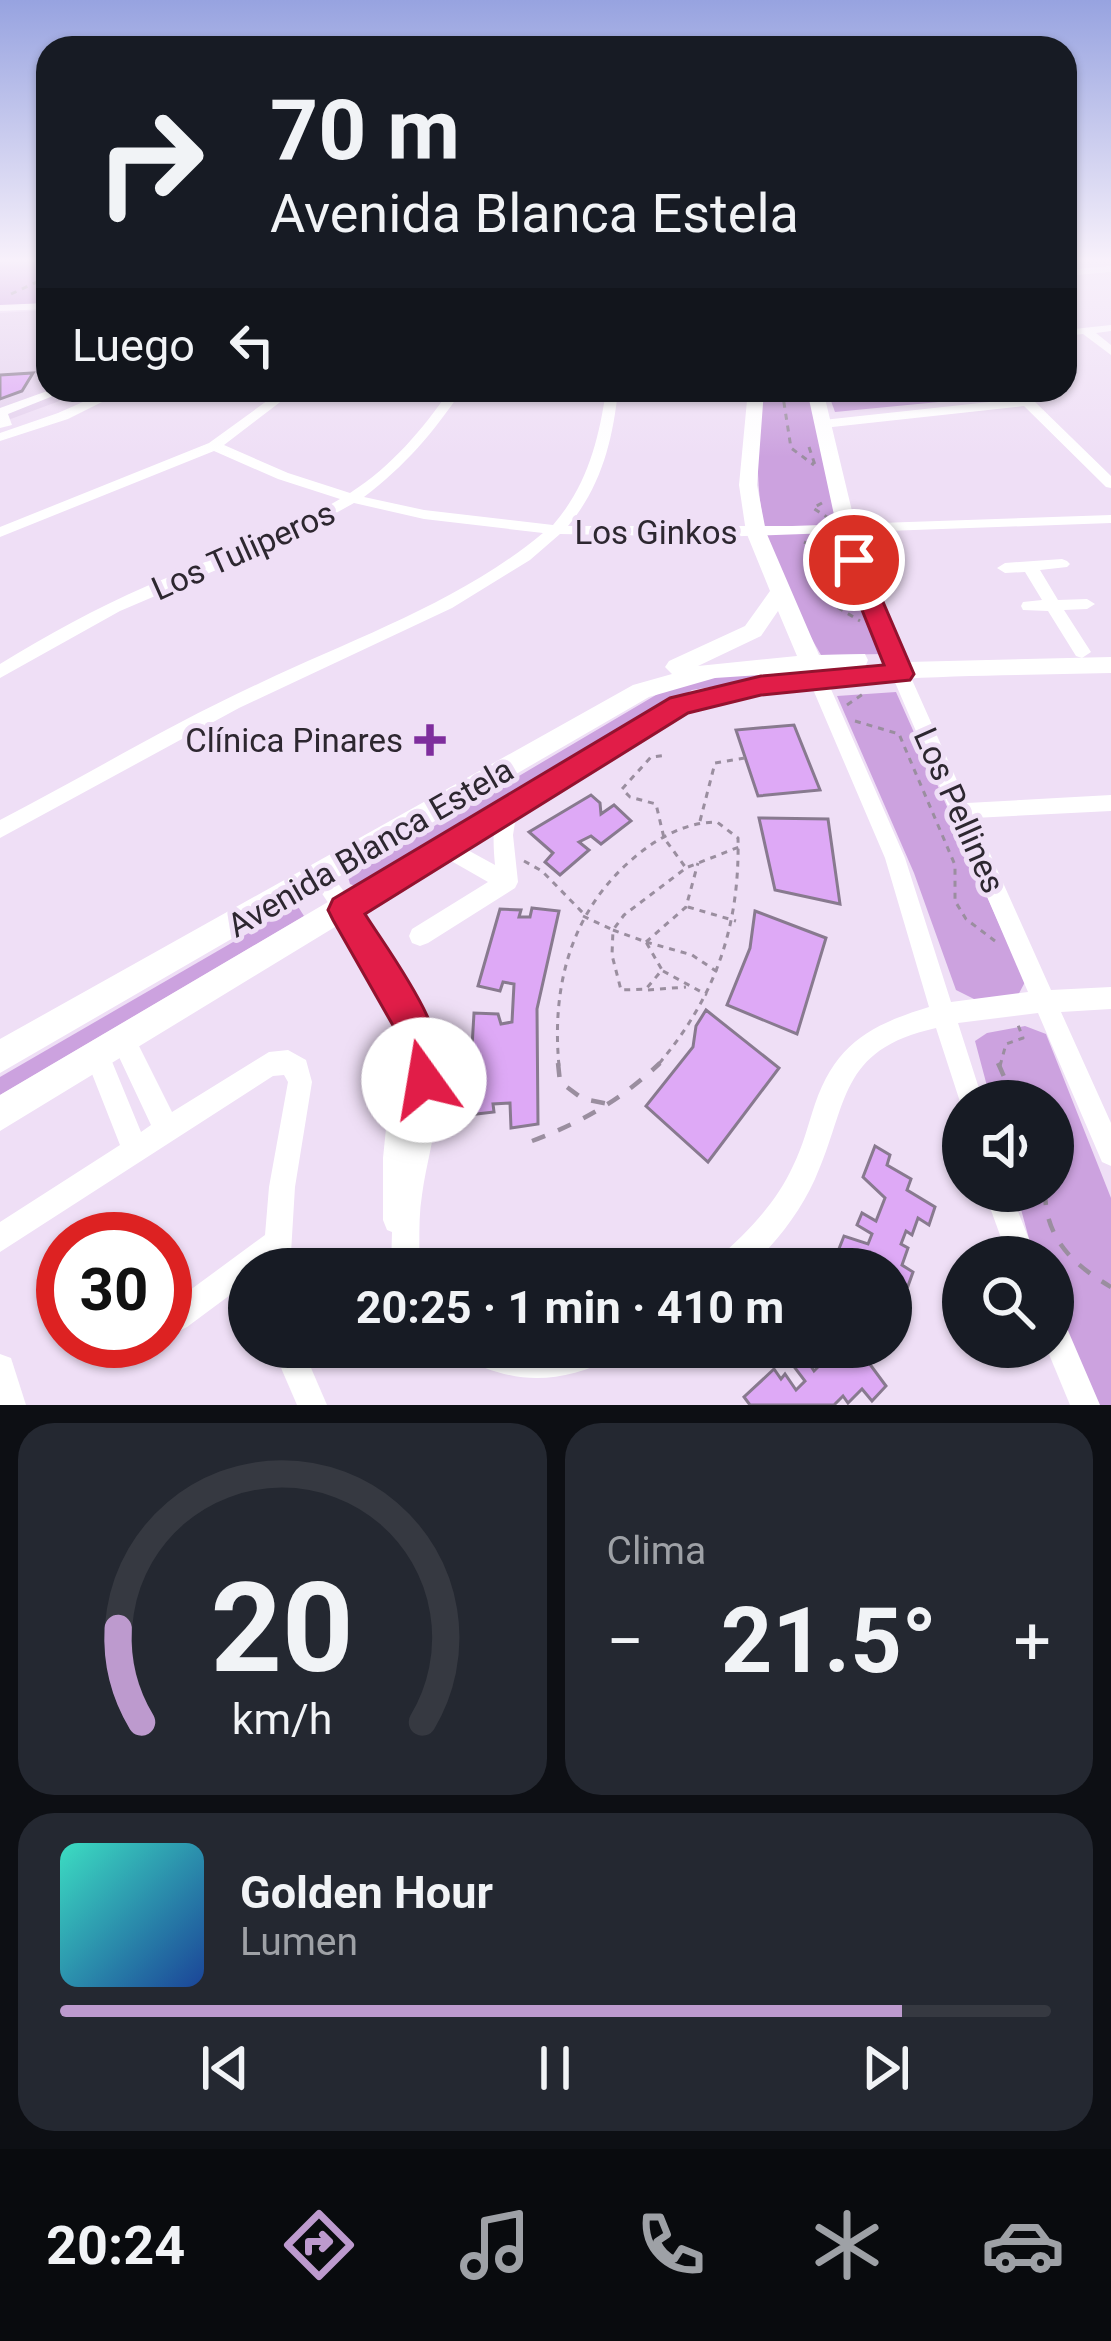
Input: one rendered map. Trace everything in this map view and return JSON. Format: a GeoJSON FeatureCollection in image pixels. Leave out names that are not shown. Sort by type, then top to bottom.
{"type":"FeatureCollection","features":[{"type":"Feature","properties":{"kind":"main road"},"geometry":{"type":"LineString","coordinates":[[755,402],[748,485],[768,532],[779,594],[814,671]]}},
{"type":"Feature","properties":{"kind":"main road","name":"Los Pellines"},"geometry":{"type":"LineString","coordinates":[[818,402],[854,560],[897,666]]}},
{"type":"Feature","properties":{"kind":"main road"},"geometry":{"type":"LineString","coordinates":[[629,697],[649,680],[753,631],[779,594]]}},
{"type":"Feature","properties":{"kind":"main road","name":"Avenida Blanca Estela"},"geometry":{"type":"LineString","coordinates":[[0,1058],[629,697],[715,670],[814,671],[1111,650]]}},
{"type":"Feature","properties":{"kind":"main road","name":"Avenida Blanca Estela"},"geometry":{"type":"LineString","coordinates":[[0,1114],[680,706],[814,671],[859,676],[897,666],[1111,665]]}},
{"type":"Feature","properties":{"kind":"street"},"geometry":{"type":"LineString","coordinates":[[1077,331],[1111,328]]}},
{"type":"Feature","properties":{"kind":"street"},"geometry":{"type":"LineString","coordinates":[[1085,330],[1111,351]]}},
{"type":"Feature","properties":{"kind":"street"},"geometry":{"type":"LineString","coordinates":[[2,430],[1,412],[36,399]]}},
{"type":"Feature","properties":{"kind":"street"},"geometry":{"type":"LineString","coordinates":[[2,430],[71,402]]}},
{"type":"Feature","properties":{"kind":"street"},"geometry":{"type":"LineString","coordinates":[[2,430],[85,402]]}},
{"type":"Feature","properties":{"kind":"street"},"geometry":{"type":"LineString","coordinates":[[0,532],[214,446],[274,402]]}},
{"type":"Feature","properties":{"kind":"street","name":"Los Tuliperos"},"geometry":{"type":"LineString","coordinates":[[0,673],[116,607],[290,535],[352,501],[402,462],[447,402]]}},
{"type":"Feature","properties":{"kind":"street"},"geometry":{"type":"LineString","coordinates":[[0,830],[231,704],[463,592],[554,532],[598,463],[611,402]]}},
{"type":"Feature","properties":{"kind":"street"},"geometry":{"type":"LineString","coordinates":[[823,424],[1028,402],[1111,484]]}},
{"type":"Feature","properties":{"kind":"street","name":"Los Ginkos"},"geometry":{"type":"LineString","coordinates":[[214,446],[287,480],[352,501],[554,532],[643,536],[1111,519]]}},
{"type":"Feature","properties":{"kind":"street"},"geometry":{"type":"LineString","coordinates":[[1005,568],[1062,564]]}},
{"type":"Feature","properties":{"kind":"street"},"geometry":{"type":"LineString","coordinates":[[1029,566],[1082,652]]}},
{"type":"Feature","properties":{"kind":"street"},"geometry":{"type":"LineString","coordinates":[[1029,606],[1087,604]]}},
{"type":"Feature","properties":{"kind":"street","name":"Los Pellines"},"geometry":{"type":"LineString","coordinates":[[897,666],[1111,1153]]}},
{"type":"Feature","properties":{"kind":"street"},"geometry":{"type":"LineString","coordinates":[[814,671],[895,858],[964,1080]]}},
{"type":"Feature","properties":{"kind":"street"},"geometry":{"type":"LineString","coordinates":[[961,811],[1111,803]]}},
{"type":"Feature","properties":{"kind":"street"},"geometry":{"type":"LineString","coordinates":[[507,810],[507,872]]}},
{"type":"Feature","properties":{"kind":"street"},"geometry":{"type":"LineString","coordinates":[[446,848],[507,872]]}},
{"type":"Feature","properties":{"kind":"street"},"geometry":{"type":"LineString","coordinates":[[420,936],[507,872]]}},
{"type":"Feature","properties":{"kind":"street"},"geometry":{"type":"LineString","coordinates":[[322,877],[404,1010],[406,1072],[396,1197],[402,1248]]}},
{"type":"Feature","properties":{"kind":"street"},"geometry":{"type":"LineString","coordinates":[[747,1248],[788,1205],[841,1073],[859,1051],[898,1028],[945,1016],[1010,1004],[1111,998]]}},
{"type":"Feature","properties":{"kind":"street"},"geometry":{"type":"LineString","coordinates":[[123,1040],[167,1130]]}},
{"type":"Feature","properties":{"kind":"street"},"geometry":{"type":"LineString","coordinates":[[97,1056],[135,1150]]}},
{"type":"Feature","properties":{"kind":"street"},"geometry":{"type":"LineString","coordinates":[[0,1238],[269,1064],[293,1065],[300,1082],[277,1248]]}},
{"type":"Feature","properties":{"kind":"street"},"geometry":{"type":"LineString","coordinates":[[192,1308],[228,1286]]}},
{"type":"Feature","properties":{"kind":"street"},"geometry":{"type":"LineString","coordinates":[[296,1368],[312,1405]]}},
{"type":"Feature","properties":{"kind":"street"},"geometry":{"type":"LineString","coordinates":[[1069,1368],[1085,1405]]}},
{"type":"Feature","properties":{"kind":"street"},"geometry":{"type":"LineString","coordinates":[[0,1369],[11,1405]]}},
{"type":"Feature","properties":{"kind":"path"},"geometry":{"type":"LineString","coordinates":[[784,402],[791,448],[816,466]]}},
{"type":"Feature","properties":{"kind":"path"},"geometry":{"type":"LineString","coordinates":[[768,532],[827,551],[843,565]]}},
{"type":"Feature","properties":{"kind":"path"},"geometry":{"type":"LineString","coordinates":[[843,573],[832,586],[832,604],[865,627]]}},
{"type":"Feature","properties":{"kind":"path"},"geometry":{"type":"LineString","coordinates":[[859,676],[866,694],[847,701],[846,716],[868,729],[899,734],[955,865],[950,886],[954,901],[975,929],[998,942]]}},
{"type":"Feature","properties":{"kind":"path"},"geometry":{"type":"LineString","coordinates":[[668,755],[651,757],[622,789],[627,796],[656,804],[664,838],[686,868]]}},
{"type":"Feature","properties":{"kind":"path"},"geometry":{"type":"LineString","coordinates":[[700,823],[704,799],[716,780],[715,763],[745,758]]}},
{"type":"Feature","properties":{"kind":"path"},"geometry":{"type":"LineString","coordinates":[[532,1141],[573,1127],[609,1104],[664,1059],[720,974],[742,891],[740,847],[731,829],[717,821],[664,838],[611,877],[584,915],[559,981],[554,1027],[560,1082],[584,1099],[609,1104]]}},
{"type":"Feature","properties":{"kind":"path"},"geometry":{"type":"LineString","coordinates":[[689,987],[621,990],[613,930],[624,915],[686,868],[740,847]]}},
{"type":"Feature","properties":{"kind":"path"},"geometry":{"type":"LineString","coordinates":[[644,940],[686,907],[698,863]]}},
{"type":"Feature","properties":{"kind":"path"},"geometry":{"type":"LineString","coordinates":[[507,872],[539,867],[584,915],[613,930],[692,952],[720,974]]}},
{"type":"Feature","properties":{"kind":"path"},"geometry":{"type":"LineString","coordinates":[[686,907],[737,922]]}},
{"type":"Feature","properties":{"kind":"path"},"geometry":{"type":"LineString","coordinates":[[644,940],[662,970],[707,995]]}},
{"type":"Feature","properties":{"kind":"path"},"geometry":{"type":"LineString","coordinates":[[646,990],[662,970]]}},
{"type":"Feature","properties":{"kind":"path"},"geometry":{"type":"LineString","coordinates":[[1005,1080],[998,1062],[1006,1044],[1023,1038],[1010,1004]]}},
{"type":"Feature","properties":{"kind":"path"},"geometry":{"type":"LineString","coordinates":[[1043,1212],[1052,1238],[1072,1260],[1111,1288]]}},
{"type":"Feature","properties":{"kind":"shaded area"},"geometry":{"type":"Polygon","coordinates":[[[0,326],[36,326],[36,402],[57,402],[0,423],[0,326]]]}},
{"type":"Feature","properties":{"kind":"shaded area"},"geometry":{"type":"Polygon","coordinates":[[[761,402],[813,402],[885,654],[821,655],[773,557],[760,499],[761,402]]]}},
{"type":"Feature","properties":{"kind":"shaded area"},"geometry":{"type":"Polygon","coordinates":[[[831,402],[939,402],[835,412],[831,402]]]}},
{"type":"Feature","properties":{"kind":"shaded area"},"geometry":{"type":"Polygon","coordinates":[[[793,669],[796,673],[692,690],[355,886],[350,884],[348,877],[661,692],[715,675],[793,669]]]}},
{"type":"Feature","properties":{"kind":"shaded area"},"geometry":{"type":"Polygon","coordinates":[[[896,692],[1025,982],[1016,999],[984,1004],[956,990],[914,873],[837,696],[896,692]]]}},
{"type":"Feature","properties":{"kind":"shaded area"},"geometry":{"type":"Polygon","coordinates":[[[297,905],[304,916],[0,1095],[0,1077],[297,905]]]}},
{"type":"Feature","properties":{"kind":"shaded area"},"geometry":{"type":"Polygon","coordinates":[[[1025,1026],[1046,1034],[1064,1080],[985,1080],[975,1041],[987,1033],[1025,1026]]]}},
{"type":"Feature","properties":{"kind":"shaded area"},"geometry":{"type":"Polygon","coordinates":[[[1074,1105],[1111,1198],[1111,1405],[1097,1405],[1074,1351],[1074,1236],[1028,1236],[1022,1212],[1074,1212],[1074,1105]]]}},
{"type":"Feature","properties":{"kind":"building"},"geometry":{"type":"Polygon","coordinates":[[[33,373],[22,391],[0,399],[0,375],[33,373]]]}},
{"type":"Feature","properties":{"kind":"building"},"geometry":{"type":"Polygon","coordinates":[[[794,725],[820,790],[758,796],[736,730],[794,725]]]}},
{"type":"Feature","properties":{"kind":"building"},"geometry":{"type":"Polygon","coordinates":[[[591,795],[600,803],[601,814],[614,805],[631,821],[601,844],[591,836],[579,842],[589,850],[560,875],[545,862],[553,853],[529,832],[591,795]]]}},
{"type":"Feature","properties":{"kind":"building"},"geometry":{"type":"Polygon","coordinates":[[[759,818],[828,819],[840,904],[775,890],[759,818]]]}},
{"type":"Feature","properties":{"kind":"building"},"geometry":{"type":"Polygon","coordinates":[[[532,908],[559,911],[537,1009],[538,1124],[511,1128],[510,1103],[493,1104],[494,1112],[468,1115],[474,1013],[498,1014],[501,1024],[512,1022],[514,984],[503,982],[500,991],[478,986],[500,909],[521,910],[519,917],[530,917],[532,908]]]}},
{"type":"Feature","properties":{"kind":"building"},"geometry":{"type":"Polygon","coordinates":[[[755,911],[826,938],[797,1034],[727,1005],[750,948],[755,911]]]}},
{"type":"Feature","properties":{"kind":"building"},"geometry":{"type":"Polygon","coordinates":[[[706,1010],[779,1068],[708,1162],[646,1106],[693,1047],[696,1026],[706,1010]]]}},
{"type":"Feature","properties":{"kind":"building"},"geometry":{"type":"Polygon","coordinates":[[[875,1146],[890,1155],[887,1165],[911,1179],[907,1190],[935,1207],[929,1225],[918,1218],[912,1235],[906,1231],[901,1244],[908,1248],[839,1248],[844,1236],[868,1244],[872,1234],[857,1225],[862,1213],[876,1221],[885,1198],[863,1177],[875,1146]]]}},
{"type":"Feature","properties":{"kind":"building"},"geometry":{"type":"Polygon","coordinates":[[[795,1368],[873,1368],[886,1386],[872,1401],[862,1389],[848,1403],[843,1396],[834,1405],[750,1405],[744,1397],[774,1369],[781,1379],[785,1374],[796,1390],[805,1381],[795,1368]]]}},
{"type":"Feature","properties":{"kind":"place","name":"Clínica Pinares"},"geometry":{"type":"Point","coordinates":[430,740]}},
{"type":"Feature","properties":{"kind":"route"},"geometry":{"type":"LineString","coordinates":[[424,1080],[416,1031],[345,910],[680,706],[761,685],[900,674],[854,560]]}}]}
